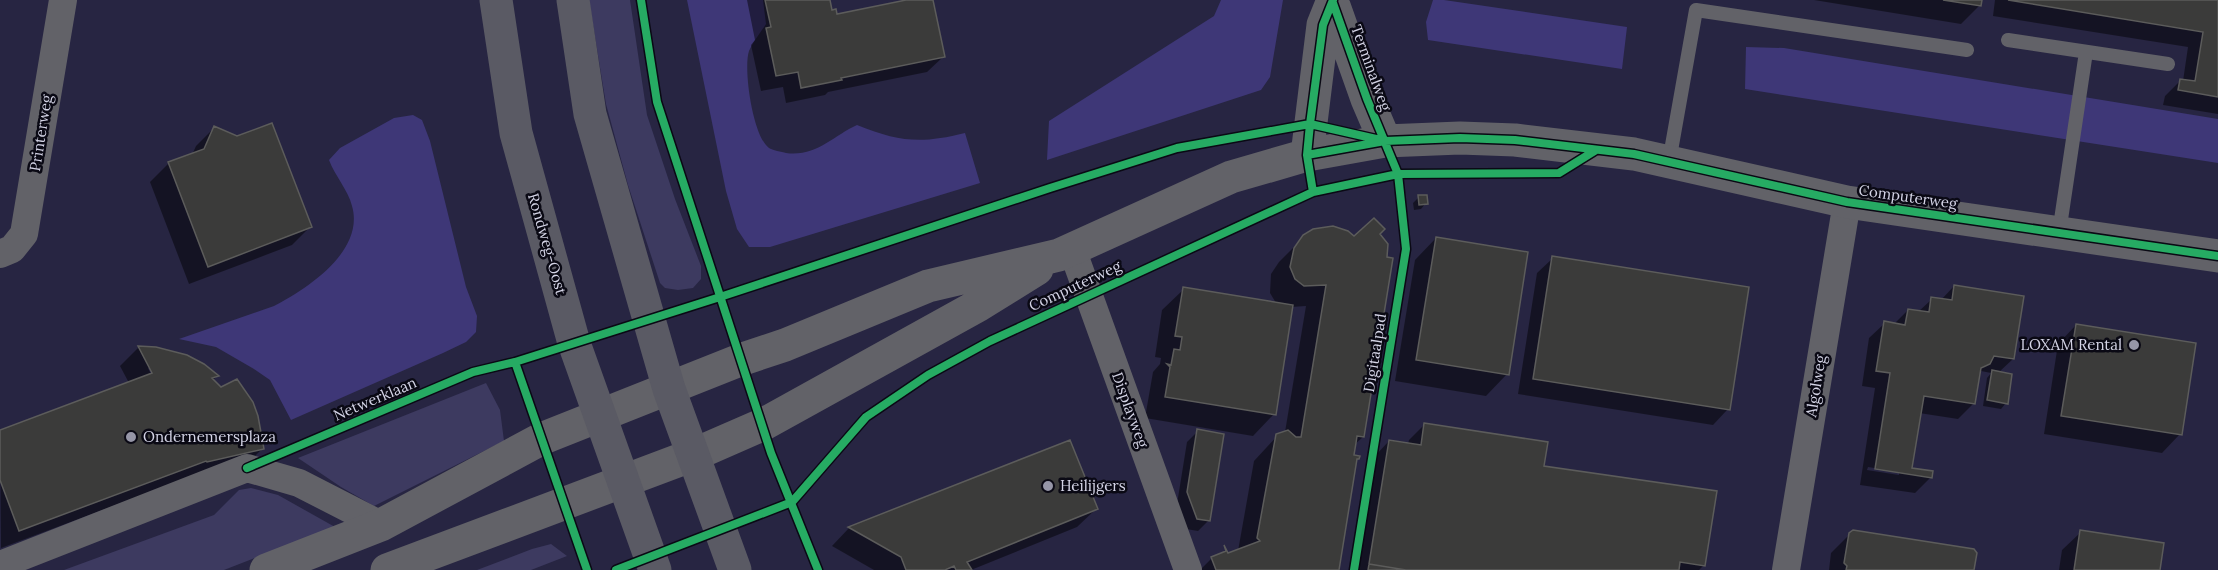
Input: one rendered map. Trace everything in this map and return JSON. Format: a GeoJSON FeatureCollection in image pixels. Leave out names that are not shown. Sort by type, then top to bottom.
{"type":"FeatureCollection","features":[{"type":"Feature","properties":{"kind":"main road","name":"Rondweg-Oost"},"geometry":{"type":"LineString","coordinates":[[496,0],[516,133],[574,343],[655,570]]}},
{"type":"Feature","properties":{"kind":"main road"},"geometry":{"type":"LineString","coordinates":[[573,0],[590,114],[669,389],[735,570]]}},
{"type":"Feature","properties":{"kind":"street","name":"Printerweg"},"geometry":{"type":"LineString","coordinates":[[0,254],[12,249],[24,234],[63,0]]}},
{"type":"Feature","properties":{"kind":"street","name":"Terminalweg"},"geometry":{"type":"LineString","coordinates":[[1333,2],[1367,99],[1385,141]]}},
{"type":"Feature","properties":{"kind":"street","name":"Terminalweg"},"geometry":{"type":"LineString","coordinates":[[1307,155],[1323,25],[1333,2]]}},
{"type":"Feature","properties":{"kind":"street","name":"Computerweg"},"geometry":{"type":"LineString","coordinates":[[693,456],[762,425],[979,305],[1066,252],[1232,177],[1307,155],[1385,141],[1460,138],[1515,140],[1634,154],[1847,202],[2218,256]]}},
{"type":"Feature","properties":{"kind":"street","name":"Algolweg"},"geometry":{"type":"LineString","coordinates":[[1786,570],[1847,202]]}},
{"type":"Feature","properties":{"kind":"street","name":"Computerweg"},"geometry":{"type":"LineString","coordinates":[[669,389],[740,360],[785,345],[928,286],[1066,252]]}},
{"type":"Feature","properties":{"kind":"street","name":"Displayweg"},"geometry":{"type":"LineString","coordinates":[[1066,252],[1188,570]]}},
{"type":"Feature","properties":{"kind":"street"},"geometry":{"type":"LineString","coordinates":[[266,570],[381,525],[541,439],[669,389]]}},
{"type":"Feature","properties":{"kind":"street"},"geometry":{"type":"LineString","coordinates":[[387,570],[693,456]]}},
{"type":"Feature","properties":{"kind":"street"},"geometry":{"type":"LineString","coordinates":[[0,565],[247,468],[299,483],[381,525]]}},
{"type":"Feature","properties":{"kind":"lane"},"geometry":{"type":"LineString","coordinates":[[1669,162],[1698,5],[1967,50]]}},
{"type":"Feature","properties":{"kind":"lane"},"geometry":{"type":"LineString","coordinates":[[2008,40],[2168,64]]}},
{"type":"Feature","properties":{"kind":"lane"},"geometry":{"type":"LineString","coordinates":[[2059,233],[2086,52]]}},
{"type":"Feature","properties":{"kind":"shaded area"},"geometry":{"type":"Polygon","coordinates":[[[0,0],[2218,0],[2218,570],[0,570],[0,0]]]}},
{"type":"Feature","properties":{"kind":"shaded area"},"geometry":{"type":"Polygon","coordinates":[[[589,0],[630,0],[647,115],[675,199],[701,266],[701,279],[693,288],[678,290],[665,288],[660,283],[628,185],[606,104],[589,0]]]}},
{"type":"Feature","properties":{"kind":"shaded area"},"geometry":{"type":"Polygon","coordinates":[[[687,0],[763,0],[766,24],[749,51],[747,72],[758,131],[769,148],[786,153],[806,152],[824,145],[857,125],[898,138],[923,140],[965,133],[980,183],[770,247],[749,247],[737,229],[726,191],[687,0]]]}},
{"type":"Feature","properties":{"kind":"shaded area"},"geometry":{"type":"Polygon","coordinates":[[[1221,0],[1283,0],[1270,77],[1261,90],[1047,160],[1049,121],[1214,16],[1221,0]]]}},
{"type":"Feature","properties":{"kind":"shaded area"},"geometry":{"type":"Polygon","coordinates":[[[1433,0],[1627,27],[1622,69],[1428,40],[1426,22],[1433,0]]]}},
{"type":"Feature","properties":{"kind":"shaded area"},"geometry":{"type":"Polygon","coordinates":[[[1746,47],[1784,48],[2218,119],[2218,163],[1745,89],[1746,47]]]}},
{"type":"Feature","properties":{"kind":"shaded area"},"geometry":{"type":"Polygon","coordinates":[[[413,115],[422,120],[430,141],[466,287],[477,316],[476,332],[466,342],[443,353],[291,420],[270,380],[216,347],[179,339],[274,306],[317,279],[342,253],[350,238],[354,223],[350,200],[329,160],[340,148],[394,118],[413,115]]]}},
{"type":"Feature","properties":{"kind":"shaded area"},"geometry":{"type":"Polygon","coordinates":[[[486,383],[500,410],[504,441],[374,506],[298,458],[486,383]]]}},
{"type":"Feature","properties":{"kind":"shaded area"},"geometry":{"type":"Polygon","coordinates":[[[251,488],[278,495],[335,527],[224,570],[64,570],[214,515],[239,490],[251,488]]]}},
{"type":"Feature","properties":{"kind":"shaded area"},"geometry":{"type":"Polygon","coordinates":[[[551,544],[567,556],[531,570],[477,570],[532,549],[551,544]]]}},
{"type":"Feature","properties":{"kind":"building"},"geometry":{"type":"Polygon","coordinates":[[[765,0],[830,0],[832,10],[836,9],[837,14],[906,0],[933,0],[945,57],[801,88],[798,72],[776,76],[766,28],[771,27],[765,0]]]}},
{"type":"Feature","properties":{"kind":"building"},"geometry":{"type":"Polygon","coordinates":[[[1943,0],[1982,0],[1981,6],[1943,0]]]}},
{"type":"Feature","properties":{"kind":"building"},"geometry":{"type":"Polygon","coordinates":[[[2008,0],[2218,0],[2218,97],[2178,90],[2180,79],[2195,81],[2203,32],[2008,0]]]}},
{"type":"Feature","properties":{"kind":"building"},"geometry":{"type":"Polygon","coordinates":[[[272,123],[312,227],[208,267],[168,162],[204,149],[214,126],[237,136],[272,123]]]}},
{"type":"Feature","properties":{"kind":"building"},"geometry":{"type":"Polygon","coordinates":[[[1418,195],[1427,195],[1428,204],[1419,205],[1418,195]]]}},
{"type":"Feature","properties":{"kind":"building"},"geometry":{"type":"Polygon","coordinates":[[[1374,218],[1385,229],[1380,234],[1388,244],[1387,257],[1393,258],[1364,437],[1357,436],[1354,455],[1360,456],[1357,459],[1339,570],[1216,570],[1211,557],[1226,551],[1224,545],[1228,553],[1260,541],[1257,538],[1276,434],[1288,430],[1296,437],[1301,437],[1326,285],[1304,286],[1295,279],[1290,267],[1294,248],[1303,235],[1313,229],[1333,226],[1348,231],[1354,236],[1374,218]]]}},
{"type":"Feature","properties":{"kind":"building"},"geometry":{"type":"Polygon","coordinates":[[[1436,237],[1528,252],[1509,375],[1416,360],[1436,237]]]}},
{"type":"Feature","properties":{"kind":"building"},"geometry":{"type":"Polygon","coordinates":[[[1552,256],[1749,287],[1730,410],[1533,379],[1552,256]]]}},
{"type":"Feature","properties":{"kind":"building"},"geometry":{"type":"Polygon","coordinates":[[[1954,285],[2024,296],[2014,359],[1994,356],[1990,364],[1981,368],[1975,404],[1924,396],[1912,468],[1933,471],[1932,478],[1875,469],[1890,373],[1876,371],[1884,321],[1905,325],[1908,309],[1929,312],[1931,297],[1952,300],[1954,285]]]}},
{"type":"Feature","properties":{"kind":"building"},"geometry":{"type":"Polygon","coordinates":[[[1183,287],[1293,305],[1276,415],[1165,397],[1170,367],[1167,364],[1171,365],[1174,349],[1180,350],[1182,337],[1175,336],[1183,287]]]}},
{"type":"Feature","properties":{"kind":"building"},"geometry":{"type":"Polygon","coordinates":[[[2076,324],[2196,343],[2182,435],[2061,416],[2076,324]]]}},
{"type":"Feature","properties":{"kind":"building","name":"Ondernemersplaza"},"geometry":{"type":"Polygon","coordinates":[[[138,346],[156,347],[187,355],[204,364],[219,376],[212,378],[221,387],[237,379],[253,402],[264,449],[206,461],[19,531],[0,480],[0,430],[152,373],[138,346]]]}},
{"type":"Feature","properties":{"kind":"building"},"geometry":{"type":"Polygon","coordinates":[[[1992,370],[2012,374],[2008,404],[1987,400],[1992,370]]]}},
{"type":"Feature","properties":{"kind":"building"},"geometry":{"type":"Polygon","coordinates":[[[1424,423],[1548,442],[1544,466],[1717,491],[1705,566],[1680,562],[1679,570],[1406,570],[1369,564],[1389,440],[1421,445],[1424,423]]]}},
{"type":"Feature","properties":{"kind":"building"},"geometry":{"type":"Polygon","coordinates":[[[1197,429],[1224,434],[1210,521],[1197,519],[1187,492],[1197,429]]]}},
{"type":"Feature","properties":{"kind":"building"},"geometry":{"type":"Polygon","coordinates":[[[1070,440],[1098,509],[967,562],[972,570],[956,570],[954,566],[945,570],[906,570],[901,557],[848,527],[1070,440]]]}},
{"type":"Feature","properties":{"kind":"building"},"geometry":{"type":"Polygon","coordinates":[[[1853,530],[1974,549],[1977,553],[1974,570],[1846,570],[1847,566],[1844,563],[1849,533],[1853,530]]]}},
{"type":"Feature","properties":{"kind":"building"},"geometry":{"type":"Polygon","coordinates":[[[2080,530],[2164,543],[2160,570],[2074,570],[2080,530]]]}},
{"type":"Feature","properties":{"kind":"building"},"geometry":{"type":"Polygon","coordinates":[[[1369,564],[1406,570],[1368,570],[1369,564]]]}},
{"type":"Feature","properties":{"kind":"cycle path"},"geometry":{"type":"LineString","coordinates":[[641,0],[657,102],[771,453],[818,570]]}},
{"type":"Feature","properties":{"kind":"cycle path"},"geometry":{"type":"LineString","coordinates":[[1313,192],[1307,155],[1310,124],[1323,25],[1333,0]]}},
{"type":"Feature","properties":{"kind":"cycle path","name":"Digitaalpad"},"geometry":{"type":"LineString","coordinates":[[1333,3],[1367,99],[1398,174],[1406,249],[1354,570]]}},
{"type":"Feature","properties":{"kind":"cycle path","name":"Netwerklaan"},"geometry":{"type":"LineString","coordinates":[[247,468],[473,372],[515,362],[720,297],[1177,148],[1310,124],[1385,141]]}},
{"type":"Feature","properties":{"kind":"cycle path"},"geometry":{"type":"LineString","coordinates":[[1307,155],[1385,141],[1460,138],[1515,140],[1634,154],[1847,202],[2218,256]]}},
{"type":"Feature","properties":{"kind":"cycle path"},"geometry":{"type":"LineString","coordinates":[[616,570],[792,502],[866,417],[928,375],[990,341],[1313,192],[1398,174],[1559,173],[1596,150]]}},
{"type":"Feature","properties":{"kind":"cycle path"},"geometry":{"type":"LineString","coordinates":[[515,362],[587,570]]}},
{"type":"Feature","properties":{"kind":"place","name":"LOXAM Rental"},"geometry":{"type":"Point","coordinates":[2134,345]}},
{"type":"Feature","properties":{"kind":"place","name":"Ondernemersplaza"},"geometry":{"type":"Point","coordinates":[131,437]}},
{"type":"Feature","properties":{"kind":"place","name":"Heilijgers"},"geometry":{"type":"Point","coordinates":[1048,486]}}]}
